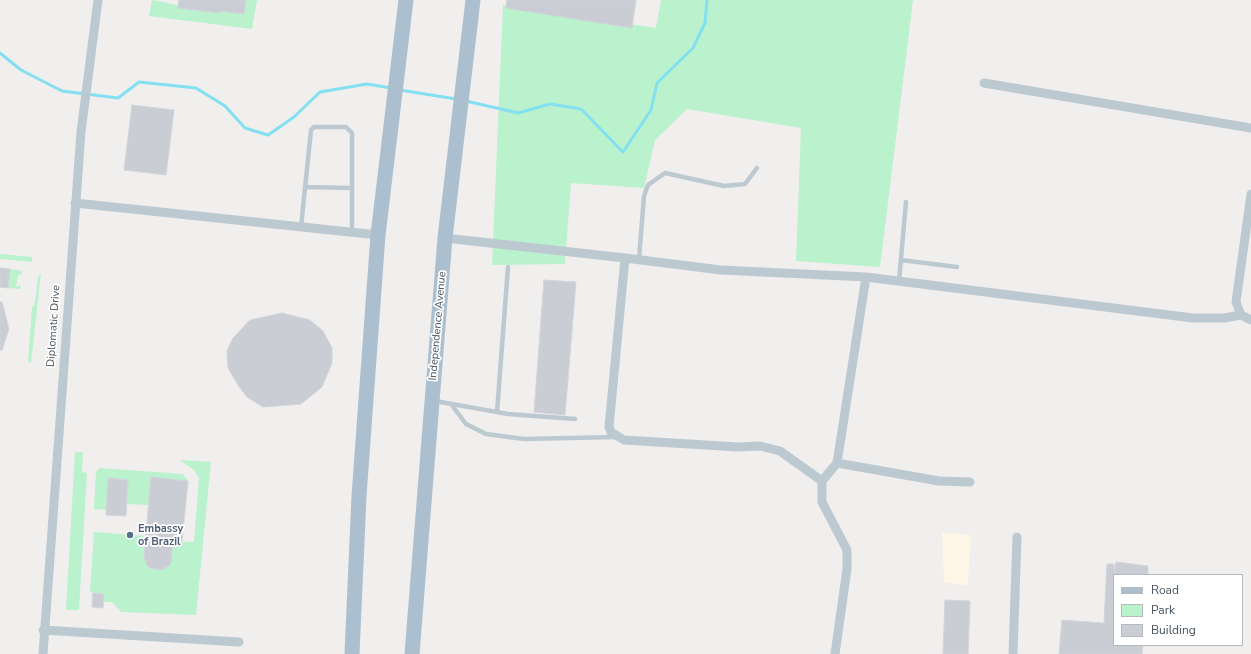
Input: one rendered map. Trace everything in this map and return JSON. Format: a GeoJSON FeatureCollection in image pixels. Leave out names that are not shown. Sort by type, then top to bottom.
{"type":"FeatureCollection","features":[{"type":"Feature","properties":{"kind":"main road"},"geometry":{"type":"LineString","coordinates":[[352,654],[359,496],[378,235],[406,0]]}},
{"type":"Feature","properties":{"kind":"main road","name":"Independence Avenue"},"geometry":{"type":"LineString","coordinates":[[412,654],[445,238],[473,0]]}},
{"type":"Feature","properties":{"kind":"street","name":"Diplomatic Drive"},"geometry":{"type":"LineString","coordinates":[[43,654],[43,630],[81,132],[98,0]]}},
{"type":"Feature","properties":{"kind":"street"},"geometry":{"type":"LineString","coordinates":[[984,83],[1251,128]]}},
{"type":"Feature","properties":{"kind":"street"},"geometry":{"type":"LineString","coordinates":[[1241,315],[1236,302],[1251,194]]}},
{"type":"Feature","properties":{"kind":"street"},"geometry":{"type":"LineString","coordinates":[[75,204],[378,235]]}},
{"type":"Feature","properties":{"kind":"street"},"geometry":{"type":"LineString","coordinates":[[445,238],[639,259],[721,270],[866,277],[1193,318],[1224,318],[1241,315],[1251,320]]}},
{"type":"Feature","properties":{"kind":"street"},"geometry":{"type":"LineString","coordinates":[[625,258],[609,427],[611,432],[616,437],[624,440],[738,447],[760,446],[780,451],[822,481]]}},
{"type":"Feature","properties":{"kind":"street"},"geometry":{"type":"LineString","coordinates":[[835,654],[847,569],[847,550],[822,502],[822,481],[836,463],[866,277]]}},
{"type":"Feature","properties":{"kind":"street"},"geometry":{"type":"LineString","coordinates":[[836,463],[939,481],[970,482]]}},
{"type":"Feature","properties":{"kind":"street"},"geometry":{"type":"LineString","coordinates":[[1013,654],[1017,537]]}},
{"type":"Feature","properties":{"kind":"street"},"geometry":{"type":"LineString","coordinates":[[43,630],[239,642]]}},
{"type":"Feature","properties":{"kind":"lane"},"geometry":{"type":"LineString","coordinates":[[301,227],[311,130],[314,127],[346,127],[352,134],[352,233]]}},
{"type":"Feature","properties":{"kind":"lane"},"geometry":{"type":"LineString","coordinates":[[639,259],[644,196],[648,185],[665,173],[724,186],[745,184],[757,168]]}},
{"type":"Feature","properties":{"kind":"lane"},"geometry":{"type":"LineString","coordinates":[[304,187],[352,188]]}},
{"type":"Feature","properties":{"kind":"lane"},"geometry":{"type":"LineString","coordinates":[[899,281],[906,202]]}},
{"type":"Feature","properties":{"kind":"lane"},"geometry":{"type":"LineString","coordinates":[[901,260],[957,267]]}},
{"type":"Feature","properties":{"kind":"lane"},"geometry":{"type":"LineString","coordinates":[[497,412],[508,267]]}},
{"type":"Feature","properties":{"kind":"lane"},"geometry":{"type":"LineString","coordinates":[[432,400],[497,412],[575,419]]}},
{"type":"Feature","properties":{"kind":"lane"},"geometry":{"type":"LineString","coordinates":[[451,404],[466,424],[486,434],[524,439],[616,437]]}},
{"type":"Feature","properties":{"kind":"shaded area"},"geometry":{"type":"Polygon","coordinates":[[[942,532],[971,535],[968,586],[944,582],[942,532]]]}},
{"type":"Feature","properties":{"kind":"green space"},"geometry":{"type":"Polygon","coordinates":[[[152,0],[178,5],[178,8],[244,14],[246,0],[257,0],[252,29],[149,16],[152,0]]]}},
{"type":"Feature","properties":{"kind":"green space"},"geometry":{"type":"Polygon","coordinates":[[[661,0],[913,0],[880,267],[796,261],[801,128],[687,109],[655,140],[644,188],[571,183],[565,264],[492,265],[503,5],[656,28],[661,0]]]}},
{"type":"Feature","properties":{"kind":"green space"},"geometry":{"type":"Polygon","coordinates":[[[0,254],[32,257],[32,262],[0,259],[0,254]]]}},
{"type":"Feature","properties":{"kind":"green space"},"geometry":{"type":"Polygon","coordinates":[[[10,269],[22,271],[22,273],[18,276],[16,287],[21,285],[20,289],[8,288],[9,281],[0,276],[9,276],[10,269]]]}},
{"type":"Feature","properties":{"kind":"green space"},"geometry":{"type":"Polygon","coordinates":[[[41,273],[31,363],[28,361],[32,307],[35,303],[38,277],[41,273]]]}},
{"type":"Feature","properties":{"kind":"green space"},"geometry":{"type":"Polygon","coordinates":[[[75,452],[83,452],[82,472],[87,473],[79,610],[66,610],[75,452]]]}},
{"type":"Feature","properties":{"kind":"green space"},"geometry":{"type":"Polygon","coordinates":[[[180,460],[211,462],[196,615],[121,612],[112,602],[104,602],[104,594],[90,592],[94,532],[146,536],[144,556],[147,566],[161,570],[169,566],[172,558],[173,541],[194,542],[199,478],[194,470],[180,460]]]}},
{"type":"Feature","properties":{"kind":"green space"},"geometry":{"type":"Polygon","coordinates":[[[99,468],[183,474],[188,481],[151,477],[149,505],[127,504],[128,480],[108,478],[106,510],[94,509],[96,472],[99,468]]]}},
{"type":"Feature","properties":{"kind":"building"},"geometry":{"type":"Polygon","coordinates":[[[179,0],[246,0],[244,14],[178,8],[179,0]]]}},
{"type":"Feature","properties":{"kind":"building"},"geometry":{"type":"Polygon","coordinates":[[[507,0],[636,0],[632,28],[506,8],[507,0]]]}},
{"type":"Feature","properties":{"kind":"building"},"geometry":{"type":"Polygon","coordinates":[[[132,105],[174,110],[166,175],[124,170],[132,105]]]}},
{"type":"Feature","properties":{"kind":"building"},"geometry":{"type":"Polygon","coordinates":[[[0,268],[10,269],[8,288],[0,287],[0,268]]]}},
{"type":"Feature","properties":{"kind":"building"},"geometry":{"type":"Polygon","coordinates":[[[544,280],[576,282],[565,415],[534,412],[544,280]]]}},
{"type":"Feature","properties":{"kind":"building"},"geometry":{"type":"Polygon","coordinates":[[[0,302],[2,302],[9,329],[2,350],[0,350],[0,302]]]}},
{"type":"Feature","properties":{"kind":"building"},"geometry":{"type":"Polygon","coordinates":[[[282,313],[310,320],[323,331],[332,348],[332,363],[322,387],[301,404],[263,407],[247,397],[238,385],[228,368],[227,351],[233,338],[250,320],[282,313]]]}},
{"type":"Feature","properties":{"kind":"building"},"geometry":{"type":"Polygon","coordinates":[[[151,477],[188,481],[182,541],[173,540],[171,562],[169,566],[161,570],[147,566],[144,556],[151,477]]]}},
{"type":"Feature","properties":{"kind":"building"},"geometry":{"type":"Polygon","coordinates":[[[108,478],[128,480],[126,516],[106,515],[108,478]]]}},
{"type":"Feature","properties":{"kind":"building"},"geometry":{"type":"Polygon","coordinates":[[[1116,562],[1148,566],[1148,574],[1114,574],[1116,562]]]}},
{"type":"Feature","properties":{"kind":"building"},"geometry":{"type":"Polygon","coordinates":[[[1107,564],[1114,564],[1113,646],[1143,646],[1142,654],[1059,654],[1062,620],[1104,623],[1107,564]]]}},
{"type":"Feature","properties":{"kind":"building"},"geometry":{"type":"Polygon","coordinates":[[[93,593],[104,594],[103,608],[92,607],[93,593]]]}},
{"type":"Feature","properties":{"kind":"building"},"geometry":{"type":"Polygon","coordinates":[[[945,600],[970,601],[968,654],[943,654],[945,600]]]}},
{"type":"Feature","properties":{"kind":"waterway"},"geometry":{"type":"LineString","coordinates":[[466,101],[518,113],[550,104],[581,109],[623,152],[651,110],[657,83],[693,48],[705,23],[707,0]]}},
{"type":"Feature","properties":{"kind":"waterway"},"geometry":{"type":"LineString","coordinates":[[0,53],[21,70],[62,91],[118,98],[139,82],[196,88],[225,106],[245,128],[268,135],[294,117],[320,92],[367,84],[391,88]]}},
{"type":"Feature","properties":{"kind":"waterway"},"geometry":{"type":"LineString","coordinates":[[400,90],[456,99]]}},
{"type":"Feature","properties":{"kind":"place","name":"Embassy of Brazil"},"geometry":{"type":"Point","coordinates":[130,535]}}]}
